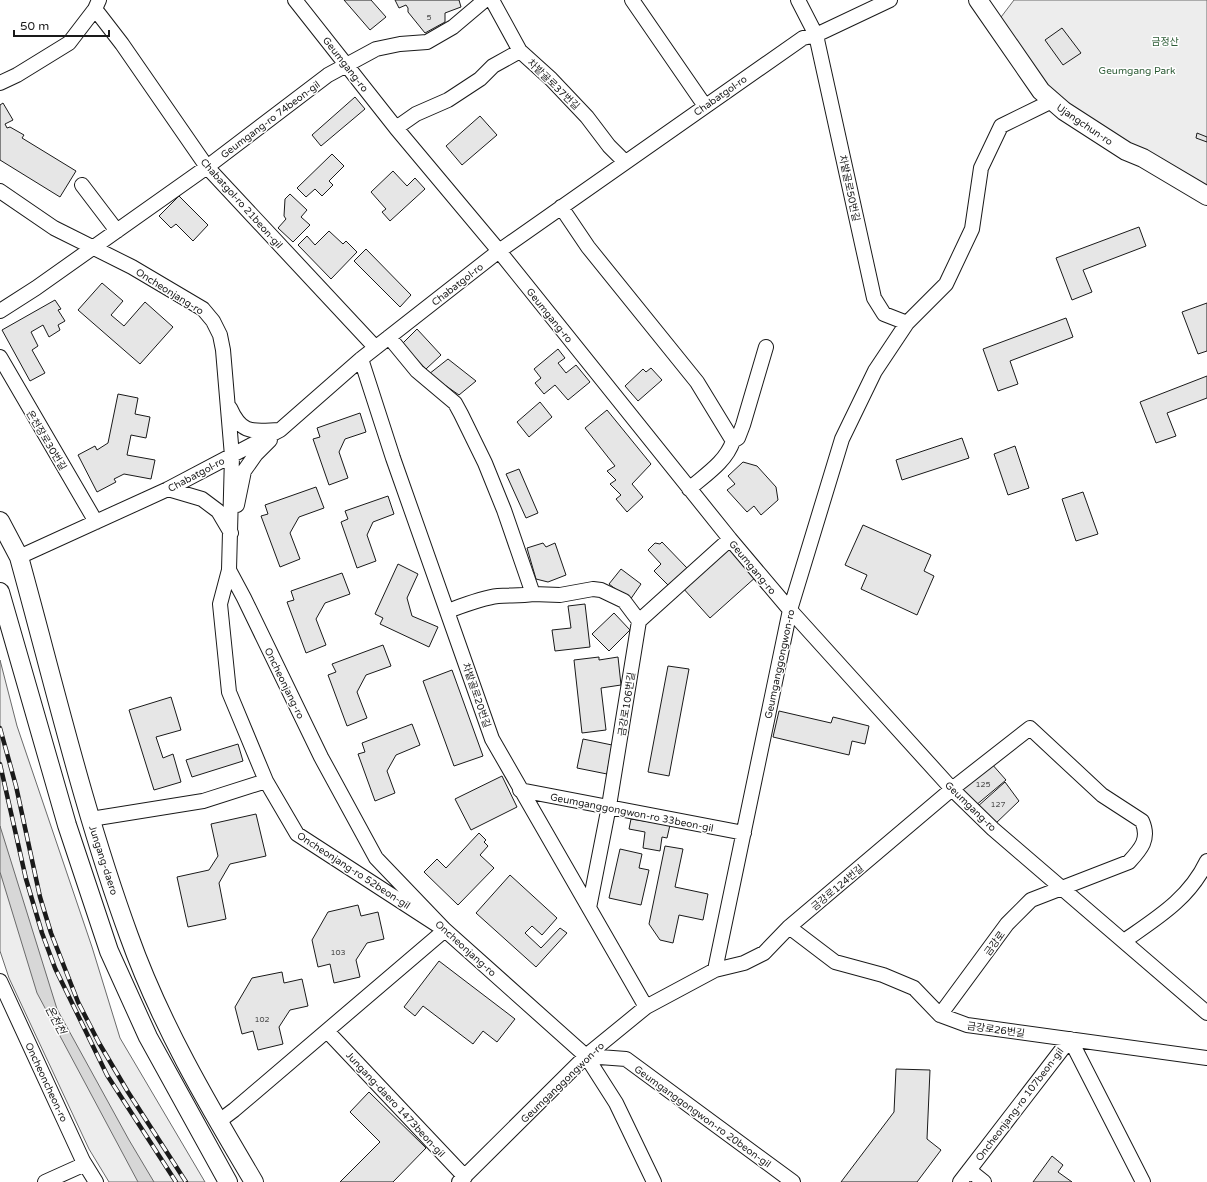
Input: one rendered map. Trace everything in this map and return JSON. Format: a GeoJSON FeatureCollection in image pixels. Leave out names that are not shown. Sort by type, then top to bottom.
{"type":"FeatureCollection","features":[{"type":"Feature","properties":{"kind":"main road","name":"Ujangchun-ro"},"geometry":{"type":"LineString","coordinates":[[978,0],[1040,91],[1064,111],[1126,151],[1143,158],[1207,196]]}},
{"type":"Feature","properties":{"kind":"main road","name":"Jungang-daero"},"geometry":{"type":"LineString","coordinates":[[0,521],[19,557],[91,819],[129,937],[168,1028],[218,1122],[254,1182]]}},
{"type":"Feature","properties":{"kind":"main road"},"geometry":{"type":"LineString","coordinates":[[0,592],[67,825],[109,951],[148,1037],[228,1182]]}},
{"type":"Feature","properties":{"kind":"street","name":"Geumgang-ro"},"geometry":{"type":"LineString","coordinates":[[296,0],[346,66],[396,128],[499,251],[689,489],[790,610],[952,789],[993,829],[1207,1012]]}},
{"type":"Feature","properties":{"kind":"street","name":"Geumgang-ro 74beon-gil"},"geometry":{"type":"LineString","coordinates":[[92,247],[207,167],[328,75],[376,50],[400,44],[427,42],[453,27],[485,0]]}},
{"type":"Feature","properties":{"kind":"street","name":"차밭골로37번길"},"geometry":{"type":"LineString","coordinates":[[492,0],[520,52],[551,79],[587,117],[609,146],[625,162]]}},
{"type":"Feature","properties":{"kind":"street"},"geometry":{"type":"LineString","coordinates":[[632,0],[705,106]]}},
{"type":"Feature","properties":{"kind":"street","name":"차밭골로50번길"},"geometry":{"type":"LineString","coordinates":[[798,0],[816,35],[874,298],[884,314],[907,323]]}},
{"type":"Feature","properties":{"kind":"street","name":"Chabatgol-ro"},"geometry":{"type":"LineString","coordinates":[[19,557],[168,489],[280,430],[375,347],[499,251],[561,207],[803,38],[816,35],[890,0]]}},
{"type":"Feature","properties":{"kind":"street"},"geometry":{"type":"LineString","coordinates":[[0,83],[17,75],[69,43],[97,5]]}},
{"type":"Feature","properties":{"kind":"street","name":"Chabatgol-ro 21beon-gil"},"geometry":{"type":"LineString","coordinates":[[97,5],[122,44],[207,167],[375,347]]}},
{"type":"Feature","properties":{"kind":"street"},"geometry":{"type":"LineString","coordinates":[[396,128],[416,114],[448,100],[480,78],[494,66],[520,52]]}},
{"type":"Feature","properties":{"kind":"street","name":"Geumganggongwon-ro"},"geometry":{"type":"LineString","coordinates":[[462,1179],[586,1056],[646,1007],[715,970],[790,610],[842,439],[875,370],[907,323],[946,284],[972,229],[981,168],[1001,126],[1052,101]]}},
{"type":"Feature","properties":{"kind":"street"},"geometry":{"type":"LineString","coordinates":[[82,185],[116,231]]}},
{"type":"Feature","properties":{"kind":"street","name":"Oncheonjang-ro"},"geometry":{"type":"LineString","coordinates":[[0,191],[54,228],[172,290],[203,309],[214,321],[220,335],[223,350],[232,456],[231,533],[228,570],[244,598],[321,757],[376,858],[445,930],[586,1056],[616,1103],[654,1182]]}},
{"type":"Feature","properties":{"kind":"street"},"geometry":{"type":"LineString","coordinates":[[561,207],[588,247],[697,382],[733,442]]}},
{"type":"Feature","properties":{"kind":"street"},"geometry":{"type":"LineString","coordinates":[[0,311],[36,288],[92,247]]}},
{"type":"Feature","properties":{"kind":"street"},"geometry":{"type":"LineString","coordinates":[[389,336],[417,371],[455,403],[488,470],[504,510],[533,594]]}},
{"type":"Feature","properties":{"kind":"street"},"geometry":{"type":"LineString","coordinates":[[689,489],[719,463],[730,451],[733,442],[738,438],[766,346]]}},
{"type":"Feature","properties":{"kind":"street","name":"온천장로30번길"},"geometry":{"type":"LineString","coordinates":[[0,357],[96,522]]}},
{"type":"Feature","properties":{"kind":"street","name":"차밭골로20번길"},"geometry":{"type":"LineString","coordinates":[[361,359],[392,458],[448,611],[492,739],[646,1007]]}},
{"type":"Feature","properties":{"kind":"street"},"geometry":{"type":"LineString","coordinates":[[228,405],[235,420],[249,431],[280,430]]}},
{"type":"Feature","properties":{"kind":"street"},"geometry":{"type":"LineString","coordinates":[[231,533],[244,471],[256,454],[280,430]]}},
{"type":"Feature","properties":{"kind":"street"},"geometry":{"type":"LineString","coordinates":[[168,489],[202,499],[218,511],[231,533]]}},
{"type":"Feature","properties":{"kind":"street"},"geometry":{"type":"LineString","coordinates":[[448,611],[476,601],[499,596],[533,594],[560,595],[593,589],[601,590],[624,601],[639,621],[730,539]]}},
{"type":"Feature","properties":{"kind":"street","name":"Oncheonjang-ro 52beon-gil"},"geometry":{"type":"LineString","coordinates":[[228,570],[220,604],[230,692],[266,782],[297,834],[445,930]]}},
{"type":"Feature","properties":{"kind":"street","name":"금강로106번길"},"geometry":{"type":"LineString","coordinates":[[589,908],[609,806],[639,621]]}},
{"type":"Feature","properties":{"kind":"street","name":"금강로124번길"},"geometry":{"type":"LineString","coordinates":[[715,970],[744,963],[764,953],[789,927],[952,789],[1030,728],[1102,795],[1142,821],[1145,827],[1146,839],[1139,852],[1129,862],[1062,888]]}},
{"type":"Feature","properties":{"kind":"street"},"geometry":{"type":"LineString","coordinates":[[91,819],[203,801],[266,782]]}},
{"type":"Feature","properties":{"kind":"street","name":"Geumganggongwon-ro 33beon-gil"},"geometry":{"type":"LineString","coordinates":[[520,790],[609,806],[744,834]]}},
{"type":"Feature","properties":{"kind":"street"},"geometry":{"type":"LineString","coordinates":[[1124,941],[1173,907],[1198,878],[1207,861]]}},
{"type":"Feature","properties":{"kind":"street","name":"금강로"},"geometry":{"type":"LineString","coordinates":[[940,1015],[1007,924],[1031,900],[1062,888]]}},
{"type":"Feature","properties":{"kind":"street","name":"금강로26번길"},"geometry":{"type":"LineString","coordinates":[[789,927],[834,962],[883,975],[914,988],[940,1015],[967,1025],[1207,1058]]}},
{"type":"Feature","properties":{"kind":"street"},"geometry":{"type":"LineString","coordinates":[[218,1122],[445,930]]}},
{"type":"Feature","properties":{"kind":"street","name":"Oncheoncheon-ro"},"geometry":{"type":"LineString","coordinates":[[0,981],[85,1164],[96,1182]]}},
{"type":"Feature","properties":{"kind":"street","name":"Jungang-daero 1473beon-gil"},"geometry":{"type":"LineString","coordinates":[[327,1031],[462,1179]]}},
{"type":"Feature","properties":{"kind":"street"},"geometry":{"type":"LineString","coordinates":[[1070,1039],[1143,1182]]}},
{"type":"Feature","properties":{"kind":"street","name":"Oncheonjang-ro 107beon-gil"},"geometry":{"type":"LineString","coordinates":[[960,1182],[1070,1039]]}},
{"type":"Feature","properties":{"kind":"street","name":"Geumganggongwon-ro 20beon-gil"},"geometry":{"type":"LineString","coordinates":[[586,1056],[626,1059],[793,1182]]}},
{"type":"Feature","properties":{"kind":"street"},"geometry":{"type":"LineString","coordinates":[[45,1182],[85,1164]]}},
{"type":"Feature","properties":{"kind":"street","name":"Oncheonjang-ro 107beon-gil"},"geometry":{"type":"LineString","coordinates":[[969,1170],[984,1182]]}},
{"type":"Feature","properties":{"kind":"green space","name":"Geumgang Park"},"geometry":{"type":"Polygon","coordinates":[[[1014,0],[1207,0],[1207,194],[1052,101],[995,25],[1014,0]]]}},
{"type":"Feature","properties":{"kind":"green space"},"geometry":{"type":"Polygon","coordinates":[[[0,660],[17,726],[92,947],[120,1038],[205,1182],[109,1182],[89,1149],[9,978],[0,951],[0,660]]]}},
{"type":"Feature","properties":{"kind":"water","name":"온천천"},"geometry":{"type":"Polygon","coordinates":[[[0,826],[57,1009],[129,1140],[154,1182],[138,1182],[37,993],[0,872],[0,826]]]}},
{"type":"Feature","properties":{"kind":"building"},"geometry":{"type":"Polygon","coordinates":[[[344,0],[371,0],[386,17],[370,30],[344,0]]]}},
{"type":"Feature","properties":{"kind":"building"},"geometry":{"type":"Polygon","coordinates":[[[395,0],[459,0],[461,7],[445,13],[445,22],[425,33],[408,12],[406,5],[399,8],[395,0]]]}},
{"type":"Feature","properties":{"kind":"building"},"geometry":{"type":"Polygon","coordinates":[[[1062,28],[1081,53],[1063,65],[1045,40],[1062,28]]]}},
{"type":"Feature","properties":{"kind":"building"},"geometry":{"type":"Polygon","coordinates":[[[355,97],[365,109],[321,146],[312,135],[355,97]]]}},
{"type":"Feature","properties":{"kind":"building"},"geometry":{"type":"Polygon","coordinates":[[[3,103],[13,120],[5,124],[7,128],[10,127],[24,135],[22,138],[76,171],[60,197],[0,160],[0,105],[3,103]]]}},
{"type":"Feature","properties":{"kind":"building"},"geometry":{"type":"Polygon","coordinates":[[[480,116],[497,135],[462,165],[446,146],[480,116]]]}},
{"type":"Feature","properties":{"kind":"building"},"geometry":{"type":"Polygon","coordinates":[[[1197,133],[1207,137],[1207,142],[1196,138],[1197,133]]]}},
{"type":"Feature","properties":{"kind":"building"},"geometry":{"type":"Polygon","coordinates":[[[332,154],[344,166],[329,181],[333,185],[322,196],[315,189],[306,197],[297,188],[332,154]]]}},
{"type":"Feature","properties":{"kind":"building"},"geometry":{"type":"Polygon","coordinates":[[[393,171],[407,186],[415,178],[425,189],[390,221],[382,212],[386,209],[371,192],[393,171]]]}},
{"type":"Feature","properties":{"kind":"building"},"geometry":{"type":"Polygon","coordinates":[[[290,194],[307,210],[301,217],[310,225],[293,242],[278,228],[286,219],[284,216],[285,199],[290,194]]]}},
{"type":"Feature","properties":{"kind":"building"},"geometry":{"type":"Polygon","coordinates":[[[179,196],[208,225],[193,241],[176,224],[171,228],[159,216],[179,196]]]}},
{"type":"Feature","properties":{"kind":"building"},"geometry":{"type":"Polygon","coordinates":[[[1139,227],[1146,246],[1083,270],[1092,292],[1072,300],[1056,258],[1139,227]]]}},
{"type":"Feature","properties":{"kind":"building"},"geometry":{"type":"Polygon","coordinates":[[[329,231],[343,244],[346,241],[357,252],[331,279],[298,245],[307,236],[315,245],[329,231]]]}},
{"type":"Feature","properties":{"kind":"building"},"geometry":{"type":"Polygon","coordinates":[[[366,249],[411,295],[400,307],[354,261],[366,249]]]}},
{"type":"Feature","properties":{"kind":"building"},"geometry":{"type":"Polygon","coordinates":[[[102,283],[123,301],[111,315],[124,326],[145,302],[173,327],[140,364],[78,310],[102,283]]]}},
{"type":"Feature","properties":{"kind":"building"},"geometry":{"type":"Polygon","coordinates":[[[55,300],[61,309],[58,310],[65,321],[58,325],[60,330],[49,337],[43,325],[31,332],[38,346],[32,350],[45,373],[30,381],[2,330],[55,300]]]}},
{"type":"Feature","properties":{"kind":"building"},"geometry":{"type":"Polygon","coordinates":[[[1207,303],[1207,351],[1198,354],[1182,312],[1207,303]]]}},
{"type":"Feature","properties":{"kind":"building"},"geometry":{"type":"Polygon","coordinates":[[[1066,318],[1073,337],[1010,361],[1018,384],[998,391],[983,349],[1066,318]]]}},
{"type":"Feature","properties":{"kind":"building"},"geometry":{"type":"Polygon","coordinates":[[[417,329],[441,355],[426,369],[402,344],[417,329]]]}},
{"type":"Feature","properties":{"kind":"building"},"geometry":{"type":"Polygon","coordinates":[[[558,349],[565,358],[558,363],[566,373],[576,365],[590,382],[568,400],[555,385],[544,394],[535,383],[541,378],[534,369],[558,349]]]}},
{"type":"Feature","properties":{"kind":"building"},"geometry":{"type":"Polygon","coordinates":[[[448,359],[476,381],[459,395],[429,374],[448,359]]]}},
{"type":"Feature","properties":{"kind":"building"},"geometry":{"type":"Polygon","coordinates":[[[651,368],[662,380],[638,401],[625,386],[643,369],[646,372],[651,368]]]}},
{"type":"Feature","properties":{"kind":"building"},"geometry":{"type":"Polygon","coordinates":[[[1207,376],[1207,398],[1167,413],[1176,436],[1156,443],[1140,402],[1207,376]]]}},
{"type":"Feature","properties":{"kind":"building"},"geometry":{"type":"Polygon","coordinates":[[[118,394],[138,398],[135,414],[150,417],[146,438],[131,435],[127,455],[155,460],[151,479],[124,474],[114,479],[116,482],[97,492],[78,455],[95,446],[97,450],[108,443],[118,394]]]}},
{"type":"Feature","properties":{"kind":"building"},"geometry":{"type":"Polygon","coordinates":[[[540,402],[552,417],[529,437],[517,422],[540,402]]]}},
{"type":"Feature","properties":{"kind":"building"},"geometry":{"type":"Polygon","coordinates":[[[607,410],[651,464],[632,484],[643,497],[627,512],[616,499],[621,495],[610,484],[616,480],[607,471],[615,466],[585,428],[607,410]]]}},
{"type":"Feature","properties":{"kind":"building"},"geometry":{"type":"Polygon","coordinates":[[[360,413],[366,432],[345,439],[339,452],[348,478],[329,485],[313,439],[320,437],[317,428],[360,413]]]}},
{"type":"Feature","properties":{"kind":"building"},"geometry":{"type":"Polygon","coordinates":[[[962,438],[969,458],[902,480],[896,460],[962,438]]]}},
{"type":"Feature","properties":{"kind":"building"},"geometry":{"type":"Polygon","coordinates":[[[1015,446],[1029,488],[1008,495],[994,454],[1015,446]]]}},
{"type":"Feature","properties":{"kind":"building"},"geometry":{"type":"Polygon","coordinates":[[[743,462],[757,466],[776,487],[778,500],[761,515],[754,506],[747,512],[727,490],[735,484],[728,476],[743,462]]]}},
{"type":"Feature","properties":{"kind":"building"},"geometry":{"type":"Polygon","coordinates":[[[519,469],[538,513],[526,518],[506,474],[519,469]]]}},
{"type":"Feature","properties":{"kind":"building"},"geometry":{"type":"Polygon","coordinates":[[[316,487],[324,508],[299,517],[290,533],[300,559],[280,567],[261,516],[268,514],[265,505],[316,487]]]}},
{"type":"Feature","properties":{"kind":"building"},"geometry":{"type":"Polygon","coordinates":[[[1083,492],[1098,534],[1076,541],[1062,499],[1083,492]]]}},
{"type":"Feature","properties":{"kind":"building"},"geometry":{"type":"Polygon","coordinates":[[[388,496],[394,514],[373,522],[367,535],[376,561],[357,568],[341,522],[348,519],[345,511],[388,496]]]}},
{"type":"Feature","properties":{"kind":"building"},"geometry":{"type":"Polygon","coordinates":[[[863,525],[931,555],[924,571],[934,576],[917,615],[861,589],[867,575],[845,565],[863,525]]]}},
{"type":"Feature","properties":{"kind":"building"},"geometry":{"type":"Polygon","coordinates":[[[662,542],[687,568],[669,586],[654,571],[661,564],[648,550],[655,543],[660,544],[662,542]]]}},
{"type":"Feature","properties":{"kind":"building"},"geometry":{"type":"Polygon","coordinates":[[[543,543],[546,547],[555,543],[566,575],[548,582],[536,579],[527,548],[543,543]]]}},
{"type":"Feature","properties":{"kind":"building"},"geometry":{"type":"Polygon","coordinates":[[[729,545],[757,576],[710,618],[682,587],[729,545]]]}},
{"type":"Feature","properties":{"kind":"building"},"geometry":{"type":"Polygon","coordinates":[[[398,564],[418,574],[407,598],[412,616],[438,627],[429,647],[380,624],[383,618],[375,614],[398,564]]]}},
{"type":"Feature","properties":{"kind":"building"},"geometry":{"type":"Polygon","coordinates":[[[621,569],[641,584],[630,600],[609,584],[621,569]]]}},
{"type":"Feature","properties":{"kind":"building"},"geometry":{"type":"Polygon","coordinates":[[[342,573],[350,594],[325,603],[316,619],[326,645],[306,653],[287,602],[294,600],[291,591],[342,573]]]}},
{"type":"Feature","properties":{"kind":"building"},"geometry":{"type":"Polygon","coordinates":[[[585,604],[590,647],[555,651],[552,630],[571,628],[568,606],[585,604]]]}},
{"type":"Feature","properties":{"kind":"building"},"geometry":{"type":"Polygon","coordinates":[[[614,613],[630,630],[609,651],[592,634],[614,613]]]}},
{"type":"Feature","properties":{"kind":"building"},"geometry":{"type":"Polygon","coordinates":[[[383,645],[391,666],[366,675],[357,692],[367,718],[347,726],[328,675],[336,672],[332,664],[383,645]]]}},
{"type":"Feature","properties":{"kind":"building"},"geometry":{"type":"Polygon","coordinates":[[[599,657],[599,660],[618,657],[621,685],[601,688],[606,730],[582,733],[574,660],[599,657]]]}},
{"type":"Feature","properties":{"kind":"building"},"geometry":{"type":"Polygon","coordinates":[[[668,666],[689,669],[669,776],[648,772],[668,666]]]}},
{"type":"Feature","properties":{"kind":"building"},"geometry":{"type":"Polygon","coordinates":[[[452,670],[483,756],[454,766],[423,681],[452,670]]]}},
{"type":"Feature","properties":{"kind":"building"},"geometry":{"type":"Polygon","coordinates":[[[171,697],[181,730],[156,737],[163,758],[173,754],[181,782],[154,790],[129,710],[171,697]]]}},
{"type":"Feature","properties":{"kind":"building"},"geometry":{"type":"Polygon","coordinates":[[[779,711],[831,723],[833,717],[869,726],[865,744],[852,741],[849,755],[773,737],[779,711]]]}},
{"type":"Feature","properties":{"kind":"building"},"geometry":{"type":"Polygon","coordinates":[[[412,724],[420,745],[396,755],[387,771],[395,793],[375,801],[358,754],[365,752],[362,743],[412,724]]]}},
{"type":"Feature","properties":{"kind":"building"},"geometry":{"type":"Polygon","coordinates":[[[583,739],[612,745],[607,774],[577,768],[583,739]]]}},
{"type":"Feature","properties":{"kind":"building"},"geometry":{"type":"Polygon","coordinates":[[[238,744],[243,761],[192,777],[186,760],[238,744]]]}},
{"type":"Feature","properties":{"kind":"building"},"geometry":{"type":"Polygon","coordinates":[[[991,763],[1006,780],[975,806],[960,789],[991,763]]]}},
{"type":"Feature","properties":{"kind":"building"},"geometry":{"type":"Polygon","coordinates":[[[502,776],[517,807],[471,830],[455,799],[502,776]]]}},
{"type":"Feature","properties":{"kind":"building"},"geometry":{"type":"Polygon","coordinates":[[[1005,782],[1019,801],[994,825],[977,807],[1005,782]]]}},
{"type":"Feature","properties":{"kind":"building"},"geometry":{"type":"Polygon","coordinates":[[[256,814],[266,856],[230,864],[219,883],[226,919],[188,927],[177,877],[209,870],[218,856],[211,824],[256,814]]]}},
{"type":"Feature","properties":{"kind":"building"},"geometry":{"type":"Polygon","coordinates":[[[631,819],[670,825],[667,838],[662,837],[660,851],[643,848],[645,832],[629,829],[631,819]]]}},
{"type":"Feature","properties":{"kind":"building"},"geometry":{"type":"Polygon","coordinates":[[[479,833],[486,840],[484,842],[488,846],[480,855],[494,868],[458,905],[424,872],[437,859],[446,868],[479,833]]]}},
{"type":"Feature","properties":{"kind":"building"},"geometry":{"type":"Polygon","coordinates":[[[665,846],[683,849],[675,887],[708,894],[703,920],[679,915],[673,943],[660,940],[649,924],[665,846]]]}},
{"type":"Feature","properties":{"kind":"building"},"geometry":{"type":"Polygon","coordinates":[[[620,849],[642,854],[639,868],[649,870],[641,905],[609,898],[620,849]]]}},
{"type":"Feature","properties":{"kind":"building"},"geometry":{"type":"Polygon","coordinates":[[[510,875],[557,918],[542,935],[532,926],[525,933],[541,948],[560,928],[567,933],[536,967],[476,913],[510,875]]]}},
{"type":"Feature","properties":{"kind":"building"},"geometry":{"type":"Polygon","coordinates":[[[358,905],[361,916],[378,912],[384,939],[367,943],[356,960],[360,977],[334,983],[330,964],[318,967],[312,940],[328,912],[358,905]]]}},
{"type":"Feature","properties":{"kind":"building"},"geometry":{"type":"Polygon","coordinates":[[[439,961],[515,1019],[497,1042],[483,1031],[473,1044],[423,1006],[415,1016],[404,1007],[439,961]]]}},
{"type":"Feature","properties":{"kind":"building"},"geometry":{"type":"Polygon","coordinates":[[[282,972],[284,983],[302,979],[308,1006],[290,1010],[279,1027],[283,1044],[258,1050],[253,1031],[242,1034],[235,1007],[252,978],[282,972]]]}},
{"type":"Feature","properties":{"kind":"building"},"geometry":{"type":"Polygon","coordinates":[[[896,1069],[930,1070],[927,1139],[941,1150],[917,1182],[841,1182],[894,1112],[896,1069]]]}},
{"type":"Feature","properties":{"kind":"building"},"geometry":{"type":"Polygon","coordinates":[[[369,1092],[426,1148],[393,1182],[340,1182],[380,1142],[350,1112],[369,1092]]]}},
{"type":"Feature","properties":{"kind":"building"},"geometry":{"type":"Polygon","coordinates":[[[1052,1156],[1063,1165],[1058,1172],[1072,1182],[1033,1182],[1052,1156]]]}},
{"type":"Feature","properties":{"kind":"railway"},"geometry":{"type":"LineString","coordinates":[[0,728],[16,786],[40,897],[51,933],[78,1002],[99,1043],[128,1092],[186,1182]]}},
{"type":"Feature","properties":{"kind":"railway"},"geometry":{"type":"LineString","coordinates":[[0,764],[26,879],[42,933],[55,968],[107,1075],[176,1182]]}},
{"type":"Feature","properties":{"kind":"park label","name":"금정산"},"geometry":{"type":"Point","coordinates":[1165,41]}}]}
